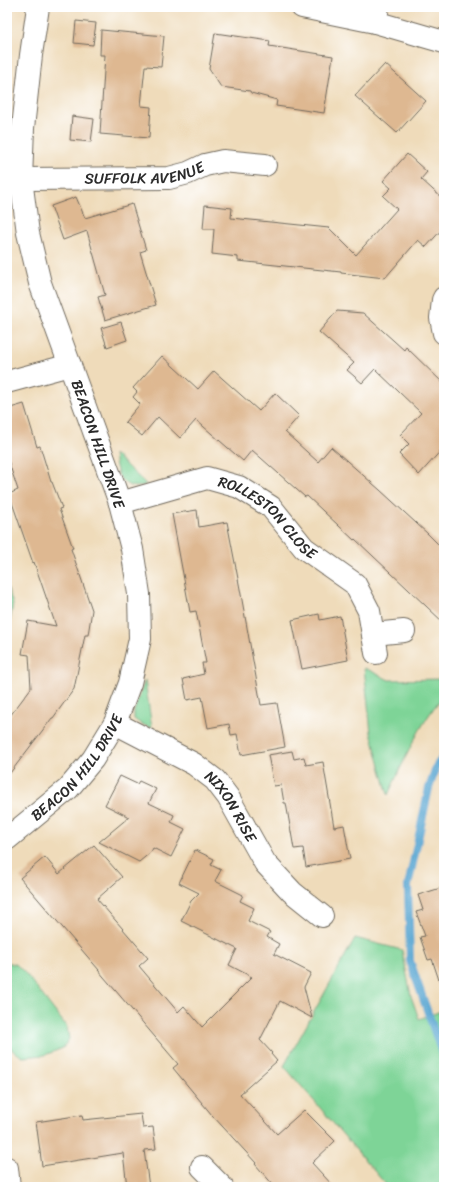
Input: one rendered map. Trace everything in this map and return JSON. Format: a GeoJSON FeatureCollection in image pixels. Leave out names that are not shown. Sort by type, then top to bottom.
{"type":"FeatureCollection","features":[{"type":"Feature","properties":{"kind":"street","name":"BEACON HILL DRIVE"},"geometry":{"type":"LineString","coordinates":[[7,839],[68,789],[93,759],[115,723],[130,683],[140,639],[139,594],[132,549],[120,503],[40,283],[28,233],[21,178],[23,128],[38,7]]}},
{"type":"Feature","properties":{"kind":"street"},"geometry":{"type":"LineString","coordinates":[[302,7],[376,15],[444,42]]}},
{"type":"Feature","properties":{"kind":"street","name":"SUFFOLK AVENUE"},"geometry":{"type":"LineString","coordinates":[[21,178],[169,178],[188,173],[205,165],[223,161],[265,165]]}},
{"type":"Feature","properties":{"kind":"street"},"geometry":{"type":"LineString","coordinates":[[444,298],[441,318],[444,333]]}},
{"type":"Feature","properties":{"kind":"street"},"geometry":{"type":"LineString","coordinates":[[7,382],[70,365]]}},
{"type":"Feature","properties":{"kind":"street","name":"ROLLESTON CLOSE"},"geometry":{"type":"LineString","coordinates":[[120,503],[207,478],[239,486],[271,507],[304,548],[355,584],[369,611],[375,644],[404,631]]}},
{"type":"Feature","properties":{"kind":"street","name":"NIXON RISE"},"geometry":{"type":"LineString","coordinates":[[115,723],[194,764],[215,780],[228,797],[265,864],[292,892],[322,916]]}},
{"type":"Feature","properties":{"kind":"street"},"geometry":{"type":"LineString","coordinates":[[202,1167],[222,1187]]}},
{"type":"Feature","properties":{"kind":"street"},"geometry":{"type":"LineString","coordinates":[[7,1168],[9,1187]]}},
{"type":"Feature","properties":{"kind":"green space"},"geometry":{"type":"Polygon","coordinates":[[[114,454],[146,484],[139,487],[127,485],[118,474],[114,454]]]}},
{"type":"Feature","properties":{"kind":"green space"},"geometry":{"type":"Polygon","coordinates":[[[7,586],[13,604],[7,639],[7,586]]]}},
{"type":"Feature","properties":{"kind":"green space"},"geometry":{"type":"Polygon","coordinates":[[[364,668],[389,680],[444,679],[444,695],[435,706],[420,730],[388,795],[371,733],[364,668]]]}},
{"type":"Feature","properties":{"kind":"green space"},"geometry":{"type":"Polygon","coordinates":[[[145,680],[152,728],[141,724],[134,719],[134,711],[145,680]]]}},
{"type":"Feature","properties":{"kind":"green space"},"geometry":{"type":"Polygon","coordinates":[[[355,938],[402,950],[411,996],[419,1019],[444,1010],[444,1187],[388,1187],[284,1066],[355,938]]]}},
{"type":"Feature","properties":{"kind":"green space"},"geometry":{"type":"Polygon","coordinates":[[[7,962],[17,965],[26,974],[67,1027],[69,1039],[63,1048],[45,1055],[23,1057],[12,1050],[7,1040],[7,962]]]}},
{"type":"Feature","properties":{"kind":"building"},"geometry":{"type":"Polygon","coordinates":[[[76,21],[96,23],[93,45],[74,43],[76,21]]]}},
{"type":"Feature","properties":{"kind":"building"},"geometry":{"type":"Polygon","coordinates":[[[101,30],[164,36],[161,67],[145,66],[141,106],[151,107],[149,138],[100,134],[105,55],[100,55],[101,30]]]}},
{"type":"Feature","properties":{"kind":"building"},"geometry":{"type":"Polygon","coordinates":[[[215,33],[270,41],[269,46],[333,56],[324,113],[276,106],[277,100],[251,93],[250,91],[221,87],[209,69],[215,33]]]}},
{"type":"Feature","properties":{"kind":"building"},"geometry":{"type":"Polygon","coordinates":[[[385,64],[426,101],[397,133],[355,96],[385,64]]]}},
{"type":"Feature","properties":{"kind":"building"},"geometry":{"type":"Polygon","coordinates":[[[72,116],[94,119],[91,142],[70,140],[72,116]]]}},
{"type":"Feature","properties":{"kind":"building"},"geometry":{"type":"Polygon","coordinates":[[[407,154],[427,172],[421,179],[444,200],[444,227],[426,247],[418,240],[385,278],[238,261],[238,257],[212,254],[214,229],[203,229],[205,205],[232,208],[231,218],[329,228],[356,255],[397,209],[383,196],[391,188],[383,181],[407,154]]]}},
{"type":"Feature","properties":{"kind":"building"},"geometry":{"type":"Polygon","coordinates":[[[76,197],[85,218],[132,204],[146,250],[140,252],[156,305],[105,320],[98,297],[105,295],[87,231],[63,240],[51,206],[76,197]]]}},
{"type":"Feature","properties":{"kind":"building"},"geometry":{"type":"Polygon","coordinates":[[[337,311],[363,313],[404,350],[406,347],[444,384],[444,447],[419,475],[399,454],[409,444],[400,435],[421,413],[375,369],[362,383],[347,370],[354,363],[319,332],[337,311]]]}},
{"type":"Feature","properties":{"kind":"building"},"geometry":{"type":"Polygon","coordinates":[[[121,322],[127,340],[107,347],[101,328],[121,322]]]}},
{"type":"Feature","properties":{"kind":"building"},"geometry":{"type":"Polygon","coordinates":[[[162,356],[198,389],[214,371],[259,411],[275,393],[299,416],[285,432],[318,462],[331,447],[428,534],[444,550],[444,623],[355,539],[354,540],[307,496],[305,497],[252,450],[243,461],[196,420],[180,438],[158,417],[142,436],[125,422],[140,404],[133,397],[137,392],[133,388],[162,356]]]}},
{"type":"Feature","properties":{"kind":"building"},"geometry":{"type":"Polygon","coordinates":[[[24,404],[37,447],[40,446],[51,482],[62,508],[59,509],[92,610],[88,635],[85,635],[74,689],[7,777],[7,720],[31,688],[29,655],[22,654],[28,621],[56,626],[9,494],[18,490],[7,457],[7,409],[24,404]]]}},
{"type":"Feature","properties":{"kind":"building"},"geometry":{"type":"Polygon","coordinates":[[[197,510],[199,527],[227,522],[261,705],[277,703],[285,747],[241,755],[237,734],[231,735],[229,724],[208,728],[202,697],[187,700],[183,679],[204,674],[202,663],[206,663],[196,611],[190,612],[172,514],[197,510]]]}},
{"type":"Feature","properties":{"kind":"building"},"geometry":{"type":"Polygon","coordinates":[[[319,614],[320,620],[340,616],[348,660],[302,669],[292,620],[319,614]]]}},
{"type":"Feature","properties":{"kind":"building"},"geometry":{"type":"Polygon","coordinates":[[[292,751],[294,759],[304,757],[306,765],[323,762],[334,827],[344,825],[350,859],[306,867],[303,848],[294,849],[286,803],[284,803],[281,785],[274,786],[268,755],[292,751]]]}},
{"type":"Feature","properties":{"kind":"building"},"geometry":{"type":"Polygon","coordinates":[[[120,776],[137,784],[139,781],[156,789],[149,803],[174,815],[171,822],[185,829],[171,857],[153,848],[151,852],[139,862],[99,842],[129,817],[105,805],[120,776]]]}},
{"type":"Feature","properties":{"kind":"building"},"geometry":{"type":"Polygon","coordinates":[[[94,845],[122,877],[97,899],[148,958],[139,966],[178,1012],[184,1006],[202,1027],[252,977],[229,965],[237,949],[181,921],[191,901],[199,893],[179,883],[195,850],[214,859],[211,865],[221,870],[215,881],[243,895],[240,901],[254,908],[248,921],[270,932],[267,937],[279,944],[274,954],[311,973],[304,987],[312,1018],[280,1001],[260,1040],[277,1061],[240,1094],[277,1134],[304,1110],[335,1141],[312,1163],[334,1187],[275,1187],[173,1068],[178,1064],[20,878],[45,857],[59,874],[94,845]]]}},
{"type":"Feature","properties":{"kind":"building"},"geometry":{"type":"Polygon","coordinates":[[[444,887],[444,982],[440,983],[432,959],[428,960],[420,937],[425,936],[416,912],[423,910],[418,895],[444,887]]]}},
{"type":"Feature","properties":{"kind":"building"},"geometry":{"type":"Polygon","coordinates":[[[141,1114],[143,1128],[153,1127],[156,1149],[144,1150],[149,1187],[127,1187],[123,1153],[42,1166],[36,1122],[82,1115],[83,1120],[141,1114]]]}},
{"type":"Feature","properties":{"kind":"waterway"},"geometry":{"type":"LineString","coordinates":[[444,756],[437,765],[429,788],[408,886],[410,961],[444,1059]]}}]}
